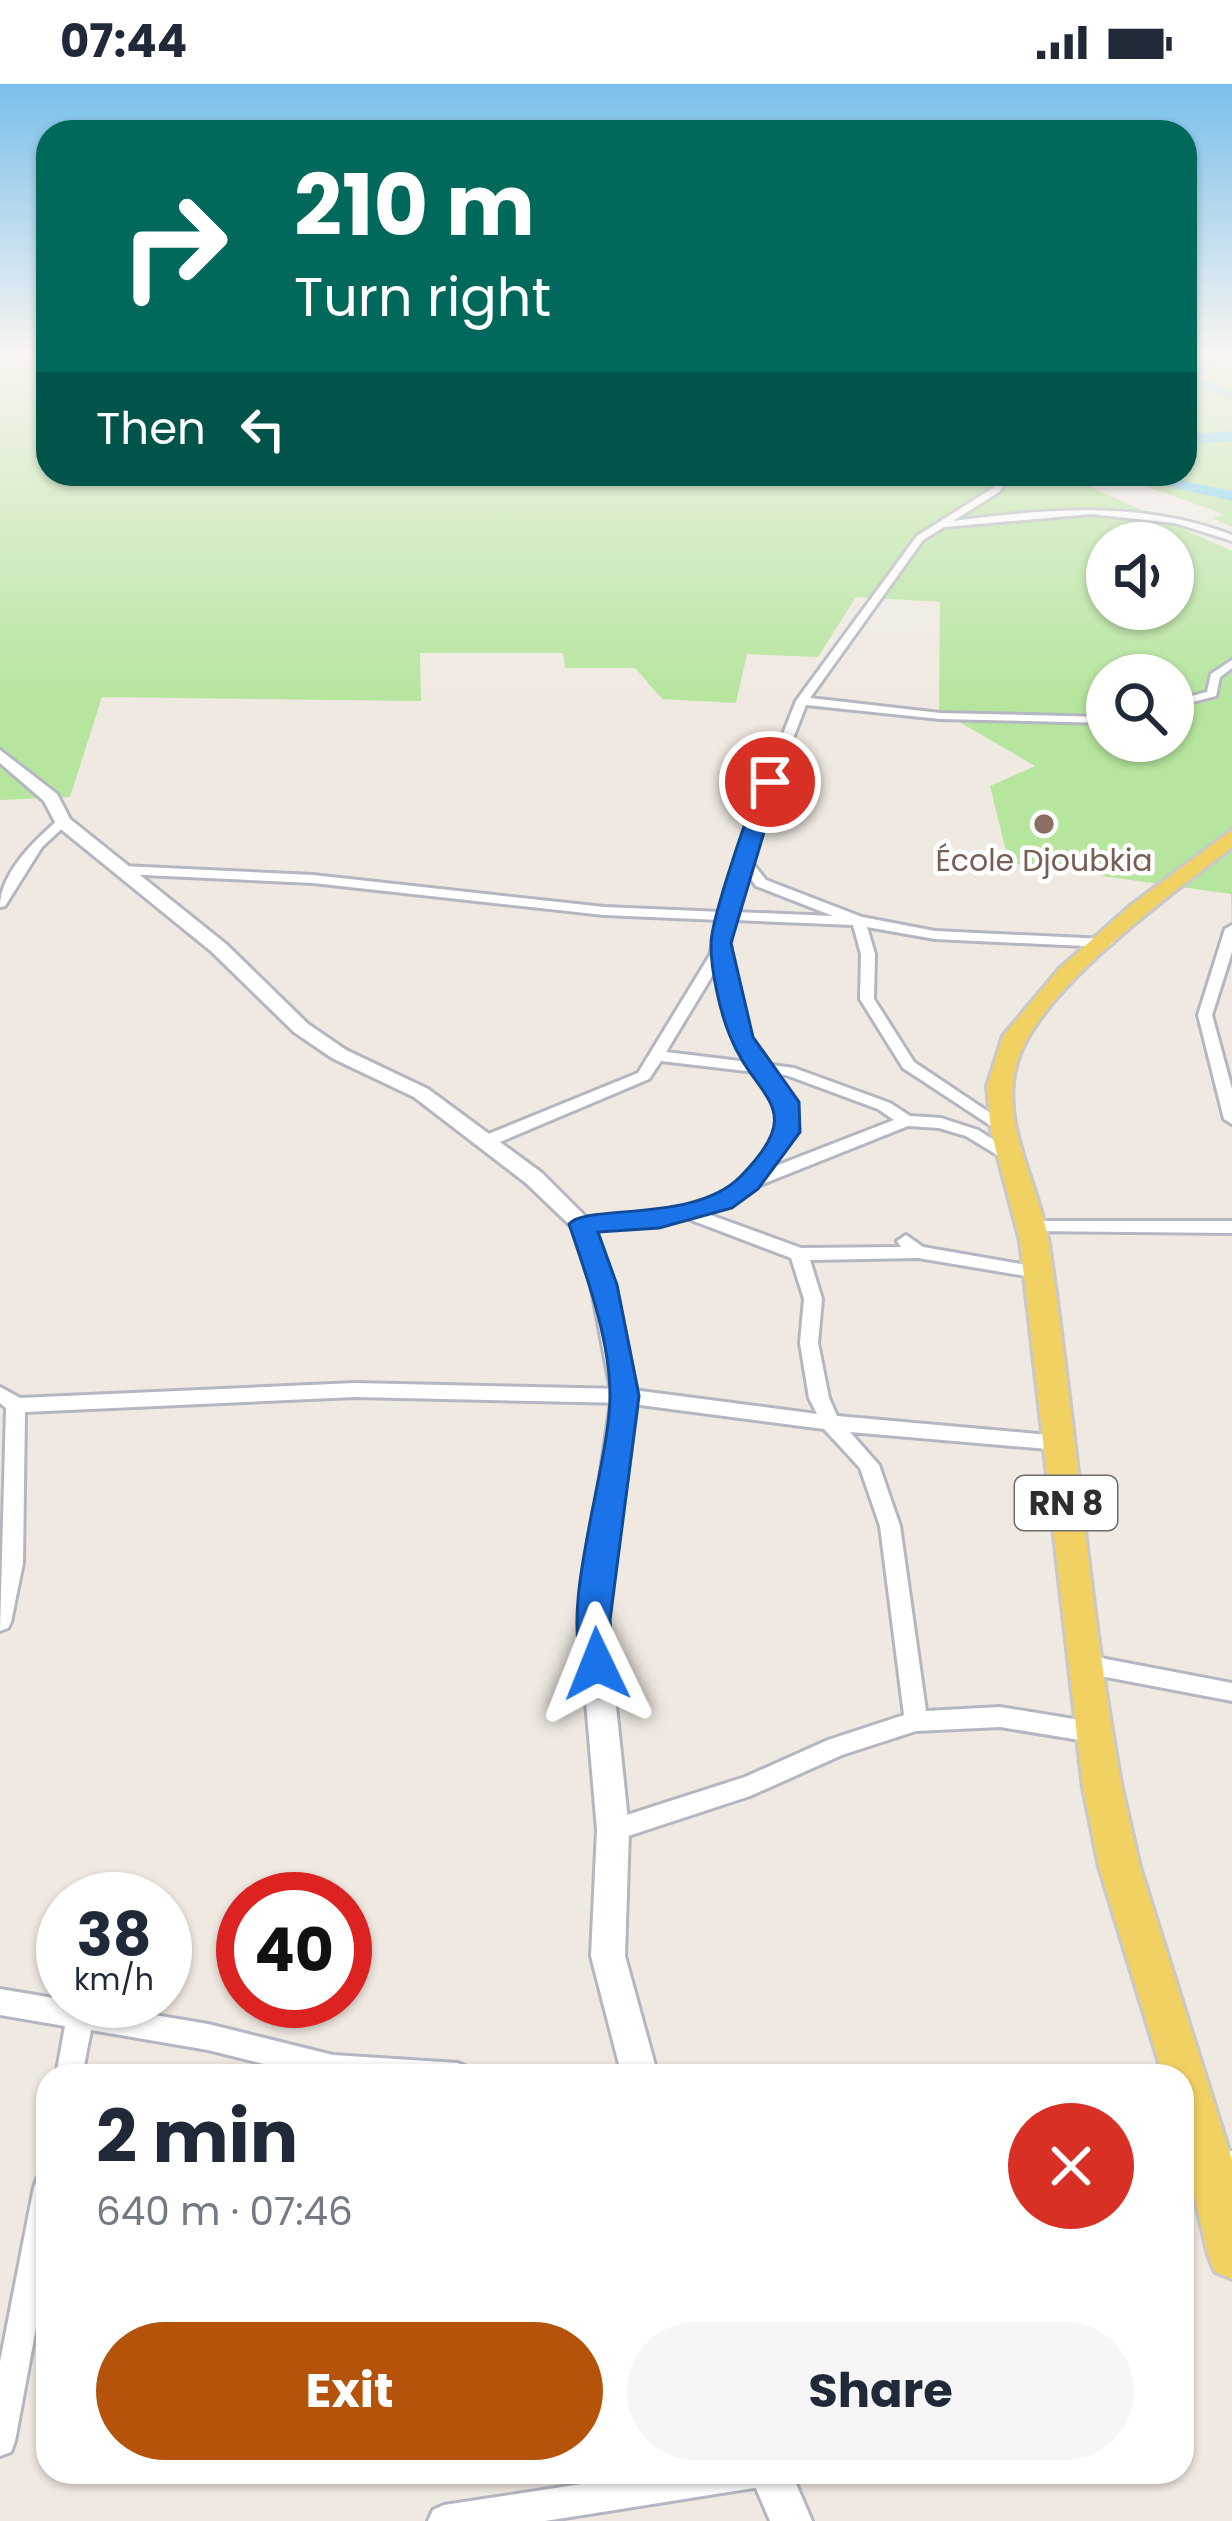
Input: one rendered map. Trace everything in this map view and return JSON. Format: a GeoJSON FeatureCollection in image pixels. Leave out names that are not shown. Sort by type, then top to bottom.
{"type":"FeatureCollection","features":[{"type":"Feature","properties":{"kind":"main road","name":"RN 8"},"geometry":{"type":"LineString","coordinates":[[1178,2064],[1112,1841],[1092,1732],[1033,1227],[1009,1144],[1000,1091],[1004,1062],[1016,1034],[1045,995],[1106,943],[1126,919],[1232,836]]}},
{"type":"Feature","properties":{"kind":"main road","name":"RN 8"},"geometry":{"type":"LineString","coordinates":[[1194,2120],[1232,2255]]}},
{"type":"Feature","properties":{"kind":"street"},"geometry":{"type":"LineString","coordinates":[[482,1143],[644,1076],[660,1056],[721,943],[742,860],[802,701],[932,527],[999,486]]}},
{"type":"Feature","properties":{"kind":"street"},"geometry":{"type":"LineString","coordinates":[[932,527],[1022,514],[1123,511],[1179,517],[1232,538]]}},
{"type":"Feature","properties":{"kind":"street"},"geometry":{"type":"LineString","coordinates":[[1194,699],[1212,694],[1215,676],[1232,664]]}},
{"type":"Feature","properties":{"kind":"street"},"geometry":{"type":"LineString","coordinates":[[802,701],[940,716],[1086,719]]}},
{"type":"Feature","properties":{"kind":"street"},"geometry":{"type":"LineString","coordinates":[[0,755],[51,798],[63,822],[219,948],[301,1028],[340,1054],[421,1093],[534,1178],[582,1224],[603,1285],[625,1396],[593,1620],[614,1830],[608,1956],[637,2064]]}},
{"type":"Feature","properties":{"kind":"street"},"geometry":{"type":"LineString","coordinates":[[0,903],[38,845],[63,822]]}},
{"type":"Feature","properties":{"kind":"street"},"geometry":{"type":"LineString","coordinates":[[742,860],[761,883],[860,922]]}},
{"type":"Feature","properties":{"kind":"street"},"geometry":{"type":"LineString","coordinates":[[122,870],[289,877],[604,911],[860,922],[935,935],[1106,943]]}},
{"type":"Feature","properties":{"kind":"street"},"geometry":{"type":"LineString","coordinates":[[860,922],[868,954],[867,999],[908,1065],[1009,1144]]}},
{"type":"Feature","properties":{"kind":"street"},"geometry":{"type":"LineString","coordinates":[[1232,929],[1205,1015],[1232,1119]]}},
{"type":"Feature","properties":{"kind":"street"},"geometry":{"type":"LineString","coordinates":[[721,943],[732,1010],[742,1037],[787,1102],[788,1132],[749,1183]]}},
{"type":"Feature","properties":{"kind":"street"},"geometry":{"type":"LineString","coordinates":[[660,1056],[789,1071],[865,1099],[906,1121]]}},
{"type":"Feature","properties":{"kind":"street"},"geometry":{"type":"LineString","coordinates":[[582,1224],[659,1220],[723,1202],[749,1183],[906,1121],[941,1123],[1009,1144]]}},
{"type":"Feature","properties":{"kind":"street"},"geometry":{"type":"LineString","coordinates":[[686,1212],[800,1254],[912,1246],[1038,1272]]}},
{"type":"Feature","properties":{"kind":"street"},"geometry":{"type":"LineString","coordinates":[[1033,1227],[1232,1227]]}},
{"type":"Feature","properties":{"kind":"street"},"geometry":{"type":"LineString","coordinates":[[800,1254],[813,1299],[809,1343],[819,1398],[830,1423],[869,1465],[890,1526],[916,1721]]}},
{"type":"Feature","properties":{"kind":"street"},"geometry":{"type":"LineString","coordinates":[[0,1622],[13,1563],[8,1400],[356,1390],[625,1396],[830,1423],[1060,1443]]}},
{"type":"Feature","properties":{"kind":"street"},"geometry":{"type":"LineString","coordinates":[[1085,1664],[1232,1692]]}},
{"type":"Feature","properties":{"kind":"street"},"geometry":{"type":"LineString","coordinates":[[614,1830],[751,1786],[836,1747],[916,1721],[1000,1717],[1092,1732]]}},
{"type":"Feature","properties":{"kind":"street"},"geometry":{"type":"LineString","coordinates":[[0,2002],[36,2009]]}},
{"type":"Feature","properties":{"kind":"street"},"geometry":{"type":"LineString","coordinates":[[71,2064],[78,2028]]}},
{"type":"Feature","properties":{"kind":"street"},"geometry":{"type":"LineString","coordinates":[[150,2028],[318,2064]]}},
{"type":"Feature","properties":{"kind":"street"},"geometry":{"type":"LineString","coordinates":[[0,2441],[36,2250]]}},
{"type":"Feature","properties":{"kind":"street"},"geometry":{"type":"LineString","coordinates":[[444,2521],[683,2484]]}},
{"type":"Feature","properties":{"kind":"street"},"geometry":{"type":"LineString","coordinates":[[775,2484],[791,2521]]}},
{"type":"Feature","properties":{"kind":"green space"},"geometry":{"type":"Polygon","coordinates":[[[0,471],[36,471],[36,486],[1088,486],[1168,522],[1086,522],[1086,630],[1194,630],[1194,534],[1232,551],[1232,933],[1231,894],[1009,863],[990,786],[1035,766],[939,710],[940,602],[856,597],[818,657],[747,654],[736,703],[662,699],[635,668],[565,668],[563,653],[420,653],[421,701],[102,697],[70,797],[0,800],[0,471]]]}},
{"type":"Feature","properties":{"kind":"green space"},"geometry":{"type":"Polygon","coordinates":[[[1197,471],[1232,471],[1232,527],[1212,518],[1225,515],[1143,486],[1197,486],[1197,471]]]}},
{"type":"Feature","properties":{"kind":"waterway"},"geometry":{"type":"LineString","coordinates":[[1183,486],[1232,496]]}},
{"type":"Feature","properties":{"kind":"place","name":"École Djoubkia"},"geometry":{"type":"Point","coordinates":[1044,824]}},
{"type":"Feature","properties":{"kind":"route"},"geometry":{"type":"LineString","coordinates":[[597,1664],[593,1620],[606,1503],[625,1396],[603,1285],[582,1224],[659,1220],[723,1202],[749,1183],[788,1132],[787,1102],[742,1037],[732,1010],[721,943],[770,782]]}}]}
